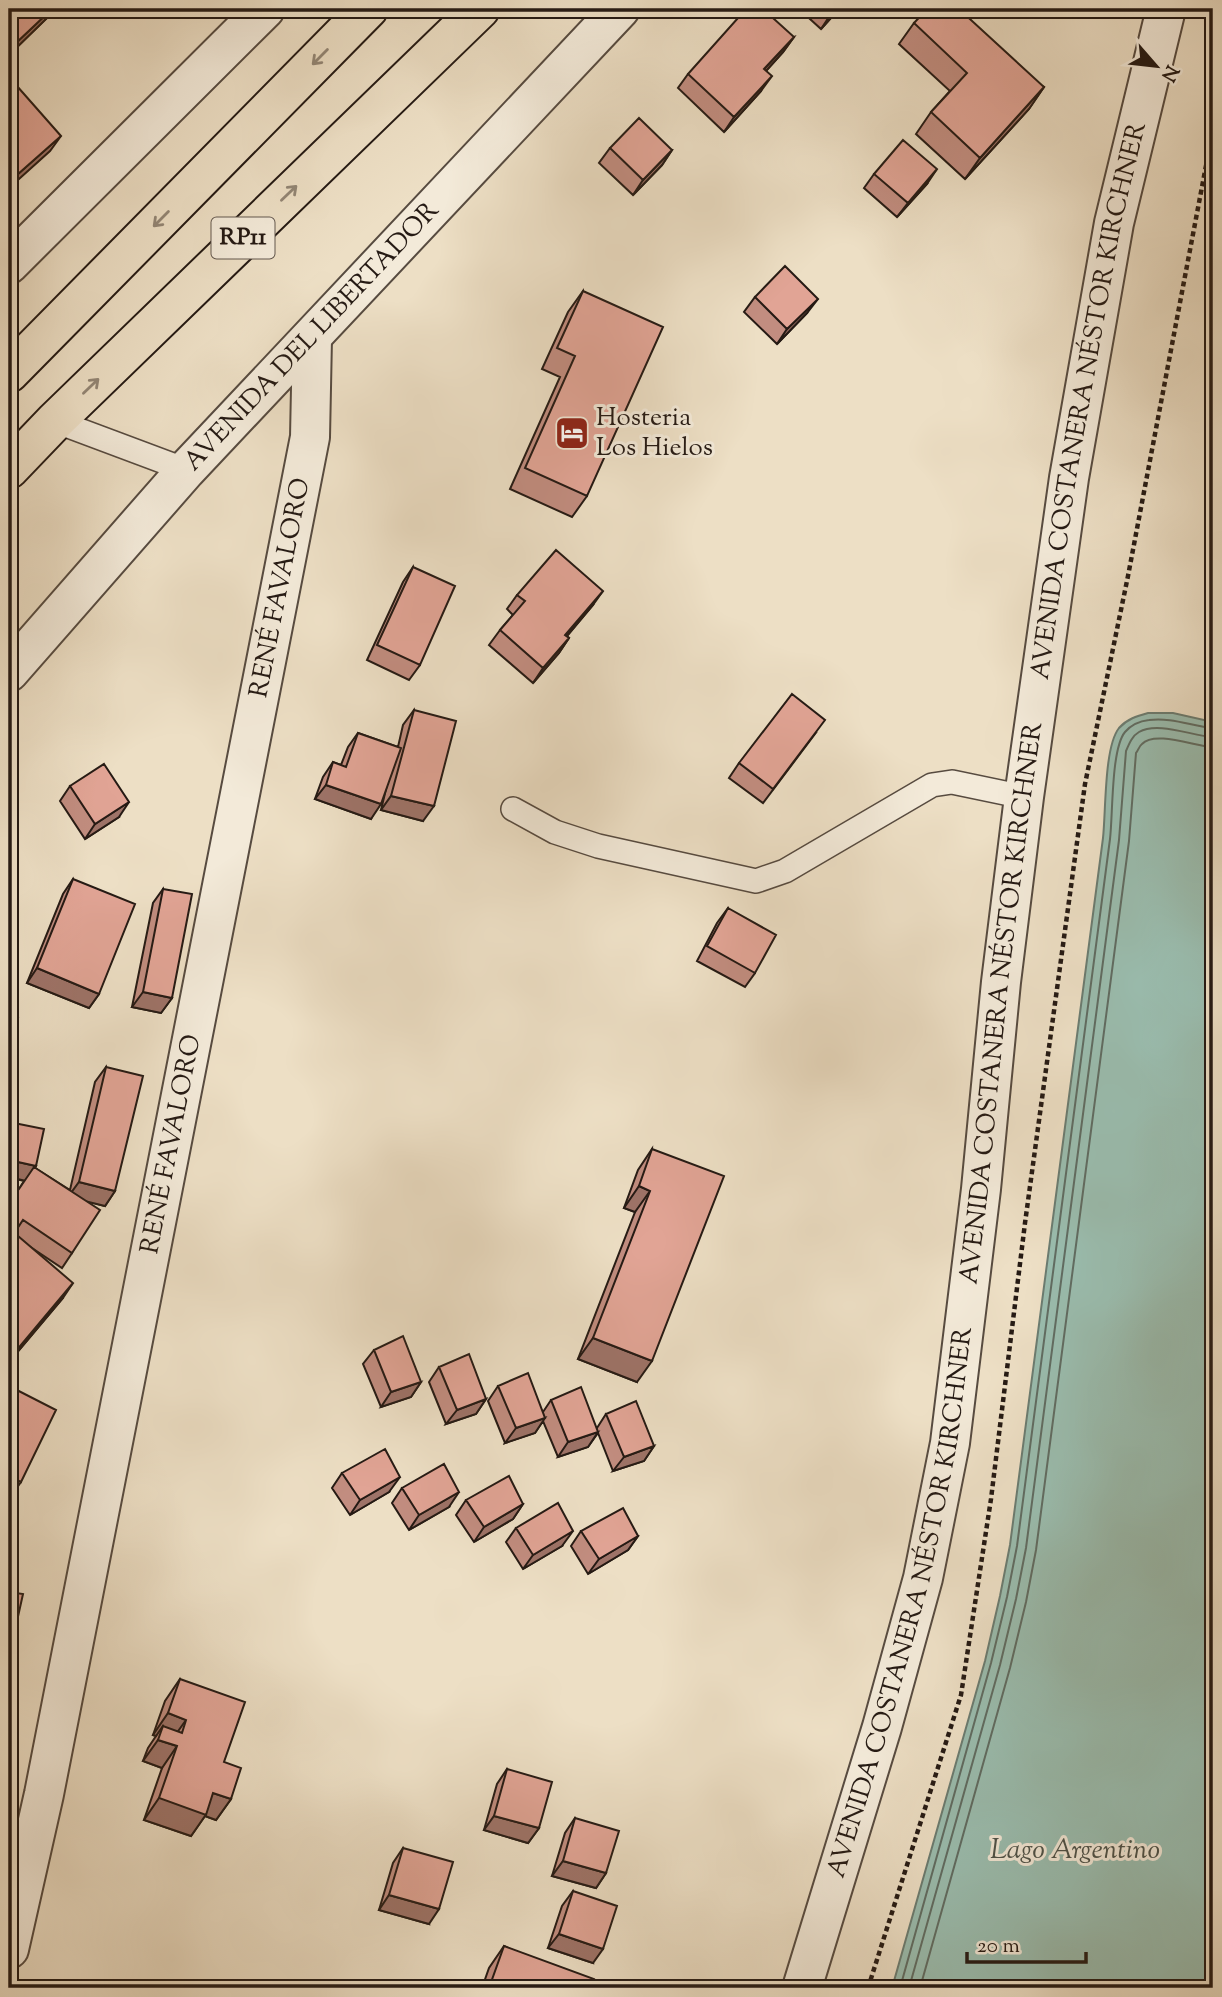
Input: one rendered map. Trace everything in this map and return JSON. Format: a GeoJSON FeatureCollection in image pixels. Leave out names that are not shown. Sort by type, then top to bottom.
{"type":"FeatureCollection","features":[{"type":"Feature","properties":{"kind":"main road","name":"RP11"},"geometry":{"type":"LineString","coordinates":[[9,373],[368,9]]}},
{"type":"Feature","properties":{"kind":"main road","name":"RP11"},"geometry":{"type":"LineString","coordinates":[[9,470],[55,421],[480,9]]}},
{"type":"Feature","properties":{"kind":"street"},"geometry":{"type":"LineString","coordinates":[[9,264],[265,9]]}},
{"type":"Feature","properties":{"kind":"street","name":"AVENIDA DEL LIBERTADOR"},"geometry":{"type":"LineString","coordinates":[[9,672],[186,470],[620,9]]}},
{"type":"Feature","properties":{"kind":"street","name":"AVENIDA COSTANERA NÉSTOR KIRCHNER"},"geometry":{"type":"LineString","coordinates":[[802,1988],[882,1727],[920,1590],[950,1443],[981,1189],[1001,982],[1069,478],[1114,223],[1166,9]]}},
{"type":"Feature","properties":{"kind":"street","name":"RENÉ FAVALORO"},"geometry":{"type":"LineString","coordinates":[[9,1949],[44,1794],[310,437],[312,338]]}},
{"type":"Feature","properties":{"kind":"lane"},"geometry":{"type":"LineString","coordinates":[[55,421],[186,470]]}},
{"type":"Feature","properties":{"kind":"lane"},"geometry":{"type":"LineString","coordinates":[[513,808],[555,832],[598,846],[756,881],[785,871],[932,785],[952,782],[1024,797]]}},
{"type":"Feature","properties":{"kind":"path"},"geometry":{"type":"LineString","coordinates":[[869,1988],[961,1695],[991,1499],[1025,1223],[1085,784],[1128,576],[1213,129]]}},
{"type":"Feature","properties":{"kind":"water","name":"Lago Argentino"},"geometry":{"type":"Polygon","coordinates":[[[1148,713],[1173,713],[1213,722],[1213,1988],[892,1988],[985,1661],[1010,1545],[1103,838],[1106,780],[1111,749],[1114,737],[1122,725],[1132,718],[1148,713]]]}},
{"type":"Feature","properties":{"kind":"building"},"geometry":{"type":"Polygon","coordinates":[[[9,9],[52,9],[16,43],[9,35],[9,9]]]}},
{"type":"Feature","properties":{"kind":"building"},"geometry":{"type":"Polygon","coordinates":[[[746,9],[763,9],[794,37],[764,69],[772,76],[734,117],[688,74],[746,9]]]}},
{"type":"Feature","properties":{"kind":"building"},"geometry":{"type":"Polygon","coordinates":[[[927,9],[959,9],[1044,87],[980,158],[931,112],[967,73],[914,23],[927,9]]]}},
{"type":"Feature","properties":{"kind":"building"},"geometry":{"type":"Polygon","coordinates":[[[9,77],[61,136],[9,182],[9,77]]]}},
{"type":"Feature","properties":{"kind":"building"},"geometry":{"type":"Polygon","coordinates":[[[639,118],[672,150],[643,180],[610,148],[639,118]]]}},
{"type":"Feature","properties":{"kind":"building"},"geometry":{"type":"Polygon","coordinates":[[[903,140],[937,169],[908,203],[874,174],[903,140]]]}},
{"type":"Feature","properties":{"kind":"building"},"geometry":{"type":"Polygon","coordinates":[[[785,266],[818,299],[787,329],[755,297],[785,266]]]}},
{"type":"Feature","properties":{"kind":"building","name":"Hosteria Los Hielos"},"geometry":{"type":"Polygon","coordinates":[[[583,291],[663,327],[587,496],[525,468],[575,356],[557,348],[583,291]]]}},
{"type":"Feature","properties":{"kind":"building"},"geometry":{"type":"Polygon","coordinates":[[[556,550],[603,591],[565,635],[569,638],[543,668],[500,630],[525,601],[517,595],[556,550]]]}},
{"type":"Feature","properties":{"kind":"building"},"geometry":{"type":"Polygon","coordinates":[[[413,567],[455,586],[420,665],[377,645],[413,567]]]}},
{"type":"Feature","properties":{"kind":"building"},"geometry":{"type":"Polygon","coordinates":[[[792,694],[825,720],[773,789],[739,763],[792,694]]]}},
{"type":"Feature","properties":{"kind":"building"},"geometry":{"type":"Polygon","coordinates":[[[414,710],[456,721],[434,806],[391,796],[414,710]]]}},
{"type":"Feature","properties":{"kind":"building"},"geometry":{"type":"Polygon","coordinates":[[[358,733],[401,748],[381,804],[326,785],[333,762],[346,767],[358,733]]]}},
{"type":"Feature","properties":{"kind":"building"},"geometry":{"type":"Polygon","coordinates":[[[104,764],[129,802],[95,824],[70,786],[104,764]]]}},
{"type":"Feature","properties":{"kind":"building"},"geometry":{"type":"Polygon","coordinates":[[[73,879],[135,904],[99,994],[37,968],[73,879]]]}},
{"type":"Feature","properties":{"kind":"building"},"geometry":{"type":"Polygon","coordinates":[[[163,889],[192,894],[172,998],[143,992],[163,889]]]}},
{"type":"Feature","properties":{"kind":"building"},"geometry":{"type":"Polygon","coordinates":[[[728,908],[776,935],[755,973],[707,946],[728,908]]]}},
{"type":"Feature","properties":{"kind":"building"},"geometry":{"type":"Polygon","coordinates":[[[9,1017],[18,1018],[9,1070],[9,1017]]]}},
{"type":"Feature","properties":{"kind":"building"},"geometry":{"type":"Polygon","coordinates":[[[106,1067],[143,1076],[115,1191],[79,1182],[106,1067]]]}},
{"type":"Feature","properties":{"kind":"building"},"geometry":{"type":"Polygon","coordinates":[[[9,1122],[44,1129],[36,1166],[9,1160],[9,1122]]]}},
{"type":"Feature","properties":{"kind":"building"},"geometry":{"type":"Polygon","coordinates":[[[652,1149],[724,1176],[652,1361],[593,1338],[650,1191],[639,1186],[652,1149]]]}},
{"type":"Feature","properties":{"kind":"building"},"geometry":{"type":"Polygon","coordinates":[[[34,1167],[100,1210],[72,1253],[23,1220],[9,1241],[9,1183],[19,1189],[34,1167]]]}},
{"type":"Feature","properties":{"kind":"building"},"geometry":{"type":"Polygon","coordinates":[[[18,1236],[73,1283],[16,1351],[9,1346],[9,1247],[18,1236]]]}},
{"type":"Feature","properties":{"kind":"building"},"geometry":{"type":"Polygon","coordinates":[[[403,1336],[421,1382],[391,1392],[374,1350],[403,1336]]]}},
{"type":"Feature","properties":{"kind":"building"},"geometry":{"type":"Polygon","coordinates":[[[469,1354],[486,1399],[457,1410],[439,1367],[469,1354]]]}},
{"type":"Feature","properties":{"kind":"building"},"geometry":{"type":"Polygon","coordinates":[[[528,1373],[545,1418],[516,1428],[498,1386],[528,1373]]]}},
{"type":"Feature","properties":{"kind":"building"},"geometry":{"type":"Polygon","coordinates":[[[9,1386],[56,1410],[21,1482],[9,1475],[9,1386]]]}},
{"type":"Feature","properties":{"kind":"building"},"geometry":{"type":"Polygon","coordinates":[[[581,1387],[598,1432],[568,1442],[551,1400],[581,1387]]]}},
{"type":"Feature","properties":{"kind":"building"},"geometry":{"type":"Polygon","coordinates":[[[636,1401],[654,1446],[624,1457],[606,1414],[636,1401]]]}},
{"type":"Feature","properties":{"kind":"building"},"geometry":{"type":"Polygon","coordinates":[[[385,1449],[400,1477],[360,1500],[342,1473],[385,1449]]]}},
{"type":"Feature","properties":{"kind":"building"},"geometry":{"type":"Polygon","coordinates":[[[444,1464],[459,1492],[419,1515],[402,1488],[444,1464]]]}},
{"type":"Feature","properties":{"kind":"building"},"geometry":{"type":"Polygon","coordinates":[[[509,1476],[523,1504],[484,1527],[466,1500],[509,1476]]]}},
{"type":"Feature","properties":{"kind":"building"},"geometry":{"type":"Polygon","coordinates":[[[558,1503],[573,1531],[533,1555],[516,1528],[558,1503]]]}},
{"type":"Feature","properties":{"kind":"building"},"geometry":{"type":"Polygon","coordinates":[[[623,1508],[638,1536],[599,1559],[581,1531],[623,1508]]]}},
{"type":"Feature","properties":{"kind":"building"},"geometry":{"type":"Polygon","coordinates":[[[9,1592],[23,1594],[11,1648],[9,1648],[9,1592]]]}},
{"type":"Feature","properties":{"kind":"building"},"geometry":{"type":"Polygon","coordinates":[[[180,1679],[245,1702],[224,1762],[241,1768],[231,1799],[213,1793],[206,1815],[159,1798],[177,1746],[158,1740],[163,1726],[182,1733],[186,1720],[168,1713],[180,1679]]]}},
{"type":"Feature","properties":{"kind":"building"},"geometry":{"type":"Polygon","coordinates":[[[507,1769],[552,1782],[539,1828],[494,1816],[507,1769]]]}},
{"type":"Feature","properties":{"kind":"building"},"geometry":{"type":"Polygon","coordinates":[[[575,1818],[619,1831],[606,1873],[563,1861],[575,1818]]]}},
{"type":"Feature","properties":{"kind":"building"},"geometry":{"type":"Polygon","coordinates":[[[403,1848],[453,1862],[439,1909],[389,1895],[403,1848]]]}},
{"type":"Feature","properties":{"kind":"building"},"geometry":{"type":"Polygon","coordinates":[[[573,1891],[617,1906],[603,1949],[559,1934],[573,1891]]]}},
{"type":"Feature","properties":{"kind":"building"},"geometry":{"type":"Polygon","coordinates":[[[504,1946],[594,1979],[591,1988],[489,1988],[504,1946]]]}},
{"type":"Feature","properties":{"kind":"place","name":"Hosteria Los Hielos"},"geometry":{"type":"Point","coordinates":[572,433]}}]}
